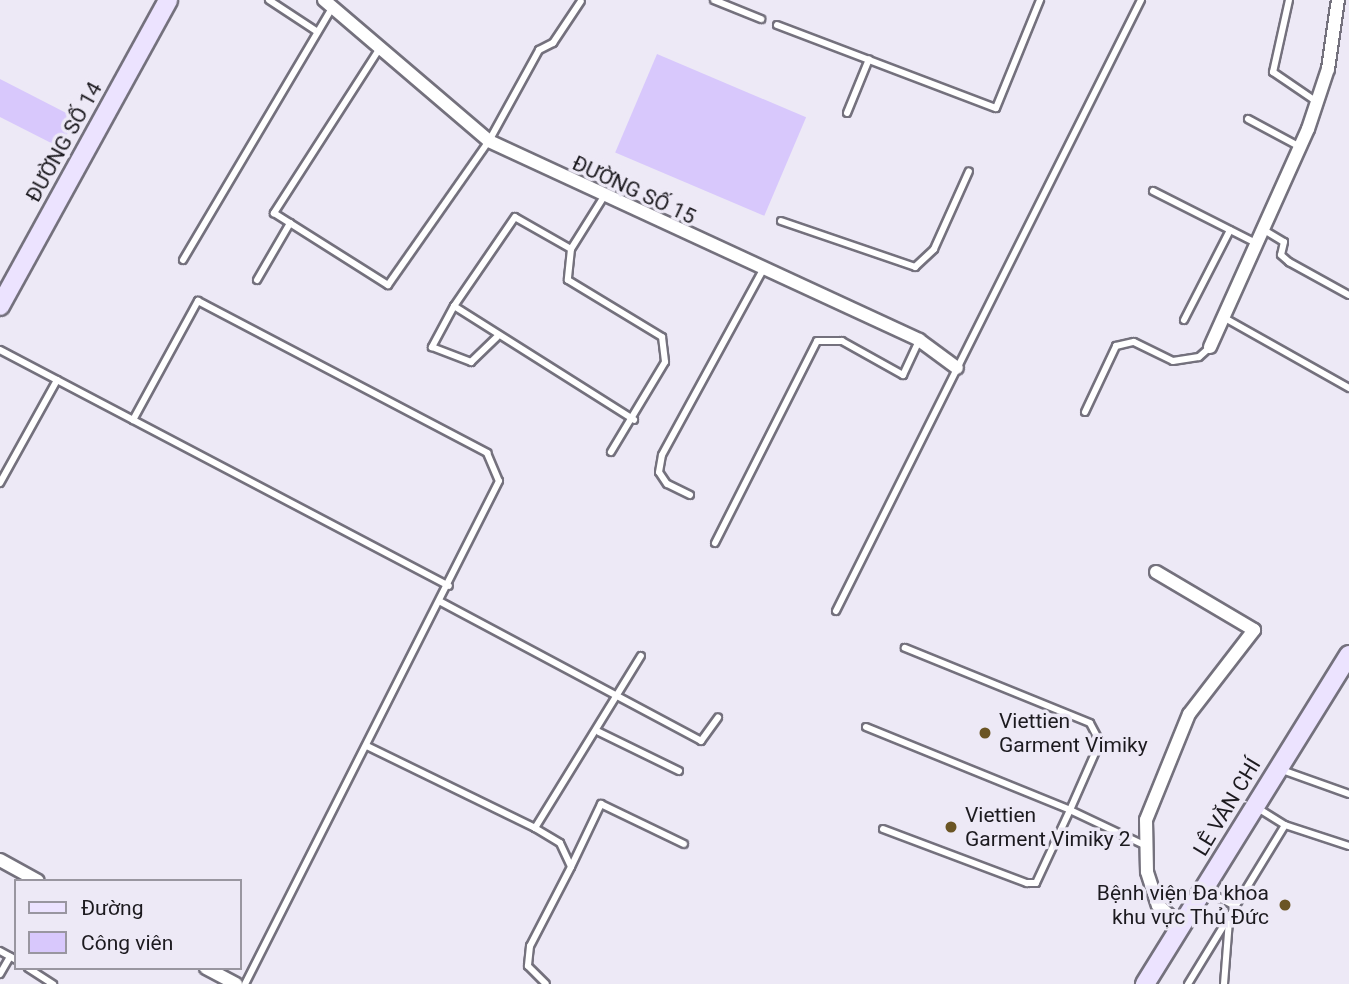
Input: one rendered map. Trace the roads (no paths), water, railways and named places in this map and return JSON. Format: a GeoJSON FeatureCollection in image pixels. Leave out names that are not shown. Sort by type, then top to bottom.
{"type":"FeatureCollection","features":[{"type":"Feature","properties":{"kind":"main road","name":"ĐƯỜNG SỐ 14"},"geometry":{"type":"LineString","coordinates":[[0,306],[168,0]]}},
{"type":"Feature","properties":{"kind":"main road","name":"LÊ VĂN CHÍ"},"geometry":{"type":"LineString","coordinates":[[1145,984],[1349,655]]}},
{"type":"Feature","properties":{"kind":"street"},"geometry":{"type":"LineString","coordinates":[[1210,347],[1221,316],[1264,230],[1317,102],[1338,0]]}},
{"type":"Feature","properties":{"kind":"street","name":"ĐƯỜNG SỐ 15"},"geometry":{"type":"LineString","coordinates":[[328,4],[378,51],[489,141],[603,198],[919,340],[957,368]]}},
{"type":"Feature","properties":{"kind":"street"},"geometry":{"type":"LineString","coordinates":[[1156,572],[1254,631],[1189,715],[1146,820],[1146,846],[1158,905],[1182,927]]}},
{"type":"Feature","properties":{"kind":"street"},"geometry":{"type":"LineString","coordinates":[[0,860],[34,879]]}},
{"type":"Feature","properties":{"kind":"street"},"geometry":{"type":"LineString","coordinates":[[210,970],[236,984]]}},
{"type":"Feature","properties":{"kind":"lane"},"geometry":{"type":"LineString","coordinates":[[269,0],[316,31]]}},
{"type":"Feature","properties":{"kind":"lane"},"geometry":{"type":"LineString","coordinates":[[714,0],[761,19]]}},
{"type":"Feature","properties":{"kind":"lane"},"geometry":{"type":"LineString","coordinates":[[777,25],[996,108],[1040,0]]}},
{"type":"Feature","properties":{"kind":"lane"},"geometry":{"type":"LineString","coordinates":[[836,611],[1141,0]]}},
{"type":"Feature","properties":{"kind":"lane"},"geometry":{"type":"LineString","coordinates":[[1289,0],[1273,72],[1317,102]]}},
{"type":"Feature","properties":{"kind":"lane"},"geometry":{"type":"LineString","coordinates":[[378,51],[274,213],[388,285],[489,141],[539,50],[553,43],[581,1]]}},
{"type":"Feature","properties":{"kind":"lane"},"geometry":{"type":"LineString","coordinates":[[183,260],[309,55],[328,4]]}},
{"type":"Feature","properties":{"kind":"lane"},"geometry":{"type":"LineString","coordinates":[[847,113],[869,60]]}},
{"type":"Feature","properties":{"kind":"lane"},"geometry":{"type":"LineString","coordinates":[[1248,119],[1300,147]]}},
{"type":"Feature","properties":{"kind":"lane"},"geometry":{"type":"LineString","coordinates":[[781,221],[915,267],[934,249],[969,170]]}},
{"type":"Feature","properties":{"kind":"lane"},"geometry":{"type":"LineString","coordinates":[[1153,191],[1256,243]]}},
{"type":"Feature","properties":{"kind":"lane"},"geometry":{"type":"LineString","coordinates":[[603,198],[571,249],[568,280],[662,337],[665,362],[634,420],[611,452]]}},
{"type":"Feature","properties":{"kind":"lane"},"geometry":{"type":"LineString","coordinates":[[497,337],[471,362],[432,346],[454,306],[516,217],[571,249]]}},
{"type":"Feature","properties":{"kind":"lane"},"geometry":{"type":"LineString","coordinates":[[257,280],[290,223]]}},
{"type":"Feature","properties":{"kind":"lane"},"geometry":{"type":"LineString","coordinates":[[1184,320],[1230,230]]}},
{"type":"Feature","properties":{"kind":"lane"},"geometry":{"type":"LineString","coordinates":[[1264,230],[1284,242],[1281,254],[1289,262],[1349,295]]}},
{"type":"Feature","properties":{"kind":"lane"},"geometry":{"type":"LineString","coordinates":[[690,495],[667,484],[659,472],[662,455],[763,270]]}},
{"type":"Feature","properties":{"kind":"lane"},"geometry":{"type":"LineString","coordinates":[[133,420],[192,301],[211,307],[487,453],[499,481],[441,602],[245,984]]}},
{"type":"Feature","properties":{"kind":"lane"},"geometry":{"type":"LineString","coordinates":[[454,306],[497,337],[634,420]]}},
{"type":"Feature","properties":{"kind":"lane"},"geometry":{"type":"LineString","coordinates":[[1221,316],[1349,388]]}},
{"type":"Feature","properties":{"kind":"lane"},"geometry":{"type":"LineString","coordinates":[[715,543],[817,341],[842,341],[902,375],[919,340]]}},
{"type":"Feature","properties":{"kind":"lane"},"geometry":{"type":"LineString","coordinates":[[1085,412],[1116,346],[1134,342],[1173,361],[1199,357],[1210,347]]}},
{"type":"Feature","properties":{"kind":"lane"},"geometry":{"type":"LineString","coordinates":[[0,350],[449,586]]}},
{"type":"Feature","properties":{"kind":"lane"},"geometry":{"type":"LineString","coordinates":[[0,482],[57,380]]}},
{"type":"Feature","properties":{"kind":"lane"},"geometry":{"type":"LineString","coordinates":[[441,602],[620,695],[701,741],[718,718]]}},
{"type":"Feature","properties":{"kind":"lane"},"geometry":{"type":"LineString","coordinates":[[883,829],[1035,883],[1100,742],[1090,723],[905,648]]}},
{"type":"Feature","properties":{"kind":"lane"},"geometry":{"type":"LineString","coordinates":[[535,828],[599,732],[641,656]]}},
{"type":"Feature","properties":{"kind":"lane"},"geometry":{"type":"LineString","coordinates":[[866,727],[1069,810],[1146,846]]}},
{"type":"Feature","properties":{"kind":"lane"},"geometry":{"type":"LineString","coordinates":[[599,732],[679,771]]}},
{"type":"Feature","properties":{"kind":"lane"},"geometry":{"type":"LineString","coordinates":[[368,746],[535,828],[560,843],[571,867]]}},
{"type":"Feature","properties":{"kind":"lane"},"geometry":{"type":"LineString","coordinates":[[1277,768],[1349,794]]}},
{"type":"Feature","properties":{"kind":"lane"},"geometry":{"type":"LineString","coordinates":[[546,984],[528,966],[530,946],[601,804],[684,844]]}},
{"type":"Feature","properties":{"kind":"lane"},"geometry":{"type":"LineString","coordinates":[[1254,806],[1285,825],[1349,846]]}},
{"type":"Feature","properties":{"kind":"lane"},"geometry":{"type":"LineString","coordinates":[[1188,984],[1285,825]]}},
{"type":"Feature","properties":{"kind":"lane"},"geometry":{"type":"LineString","coordinates":[[1204,890],[1236,906]]}},
{"type":"Feature","properties":{"kind":"lane"},"geometry":{"type":"LineString","coordinates":[[1224,984],[1230,916]]}},
{"type":"Feature","properties":{"kind":"lane"},"geometry":{"type":"LineString","coordinates":[[0,951],[13,959],[0,974]]}},
{"type":"Feature","properties":{"kind":"lane"},"geometry":{"type":"LineString","coordinates":[[31,970],[53,984]]}},
{"type":"Feature","properties":{"kind":"place","name":"Viettien Garment Vimiky"},"geometry":{"type":"Point","coordinates":[985,733]}},
{"type":"Feature","properties":{"kind":"place","name":"Viettien Garment Vimiky 2"},"geometry":{"type":"Point","coordinates":[951,827]}},
{"type":"Feature","properties":{"kind":"place","name":"Bệnh viện Đa khoa khu vực Thủ Đức"},"geometry":{"type":"Point","coordinates":[1285,905]}}]}
